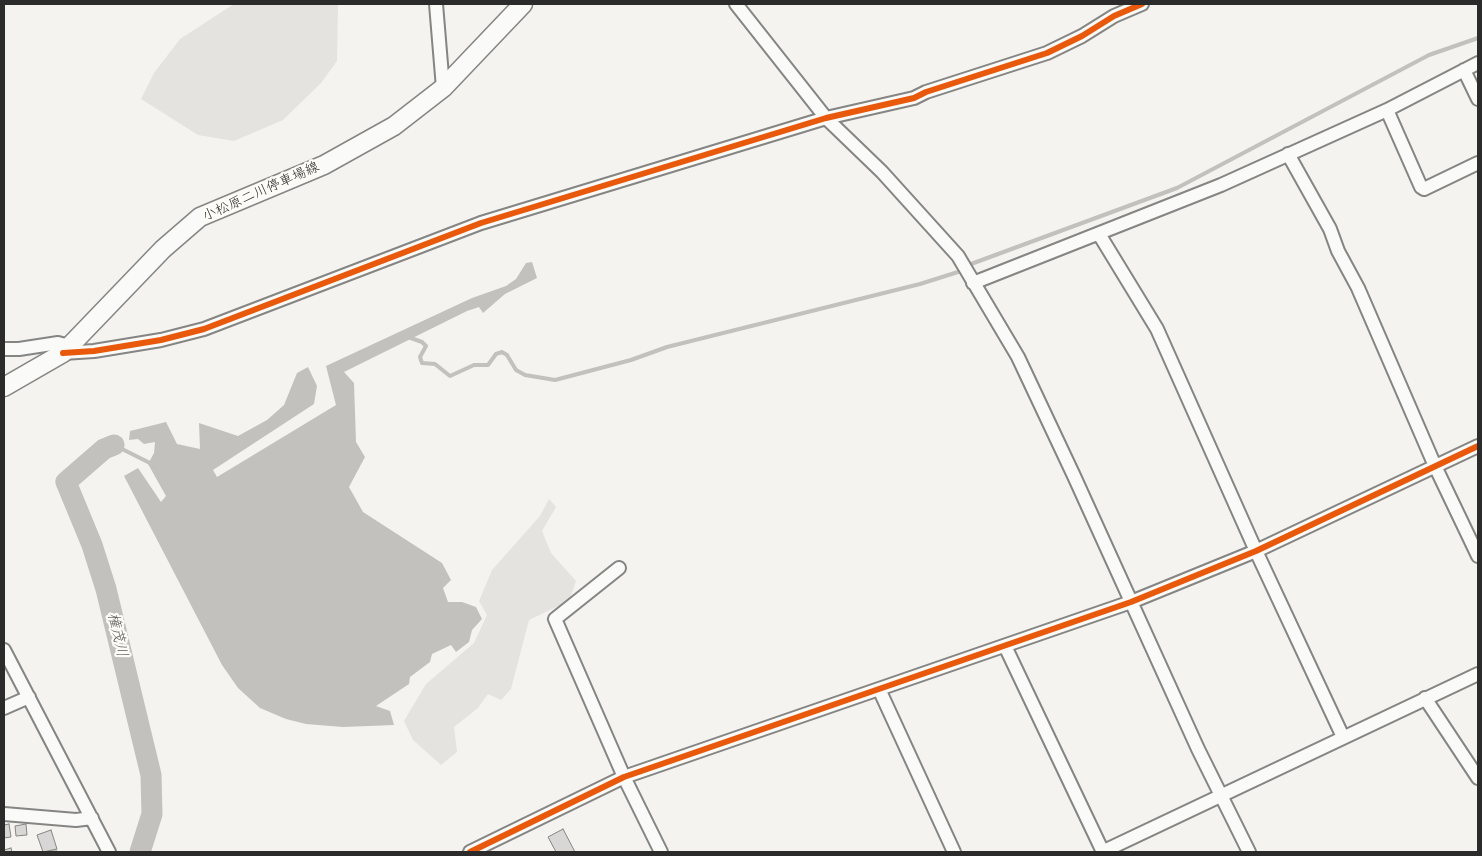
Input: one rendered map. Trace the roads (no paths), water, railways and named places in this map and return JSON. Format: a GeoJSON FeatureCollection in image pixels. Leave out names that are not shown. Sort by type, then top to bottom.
{"type":"FeatureCollection","features":[{"type":"Feature","properties":{"kind":"main road","name":"小松原二川停車場線"},"geometry":{"type":"LineString","coordinates":[[4,387],[66,350],[162,249],[200,217],[324,165],[394,126],[443,88],[523,4]]}},
{"type":"Feature","properties":{"kind":"street"},"geometry":{"type":"LineString","coordinates":[[436,4],[443,88]]}},
{"type":"Feature","properties":{"kind":"street"},"geometry":{"type":"LineString","coordinates":[[736,4],[826,118],[882,172],[962,263],[1018,357],[1249,852]]}},
{"type":"Feature","properties":{"kind":"street"},"geometry":{"type":"LineString","coordinates":[[4,348],[18,349],[58,343],[66,350],[94,351],[161,340],[204,329],[481,223],[826,118],[914,98],[926,92],[1047,53],[1082,36],[1114,10],[1142,4]]}},
{"type":"Feature","properties":{"kind":"street"},"geometry":{"type":"LineString","coordinates":[[971,279],[1099,234],[1221,185],[1386,110],[1478,63]]}},
{"type":"Feature","properties":{"kind":"street"},"geometry":{"type":"LineString","coordinates":[[1464,70],[1478,99]]}},
{"type":"Feature","properties":{"kind":"street"},"geometry":{"type":"LineString","coordinates":[[1386,110],[1421,187],[1424,189],[1478,163]]}},
{"type":"Feature","properties":{"kind":"street"},"geometry":{"type":"LineString","coordinates":[[1288,154],[1330,229],[1338,251],[1358,288],[1436,466],[1478,556]]}},
{"type":"Feature","properties":{"kind":"street"},"geometry":{"type":"LineString","coordinates":[[1099,234],[1157,329],[1256,551],[1343,737]]}},
{"type":"Feature","properties":{"kind":"street"},"geometry":{"type":"LineString","coordinates":[[470,852],[624,777],[1131,602],[1256,551],[1478,446]]}},
{"type":"Feature","properties":{"kind":"street"},"geometry":{"type":"LineString","coordinates":[[619,568],[555,619],[624,777],[661,852]]}},
{"type":"Feature","properties":{"kind":"street"},"geometry":{"type":"LineString","coordinates":[[1006,646],[1102,852],[1478,674]]}},
{"type":"Feature","properties":{"kind":"street"},"geometry":{"type":"LineString","coordinates":[[4,650],[110,852]]}},
{"type":"Feature","properties":{"kind":"street"},"geometry":{"type":"LineString","coordinates":[[879,689],[954,852]]}},
{"type":"Feature","properties":{"kind":"street"},"geometry":{"type":"LineString","coordinates":[[4,708],[29,697]]}},
{"type":"Feature","properties":{"kind":"street"},"geometry":{"type":"LineString","coordinates":[[1425,698],[1478,778]]}},
{"type":"Feature","properties":{"kind":"street"},"geometry":{"type":"LineString","coordinates":[[4,814],[76,820],[92,818]]}},
{"type":"Feature","properties":{"kind":"waterway"},"geometry":{"type":"LineString","coordinates":[[408,337],[422,342],[426,346],[420,357],[422,363],[435,364],[450,376],[474,365],[488,365],[496,354],[502,352],[507,355],[516,370],[525,375],[555,380],[631,360],[667,347],[920,284],[958,272],[971,264],[1177,188],[1429,55],[1478,38]]}},
{"type":"Feature","properties":{"kind":"waterway"},"geometry":{"type":"LineString","coordinates":[[114,445],[154,465]]}},
{"type":"Feature","properties":{"kind":"waterway","name":"権茂川"},"geometry":{"type":"LineString","coordinates":[[114,445],[104,449],[66,482],[92,545],[106,589],[151,775],[152,814],[140,852]]}}]}
